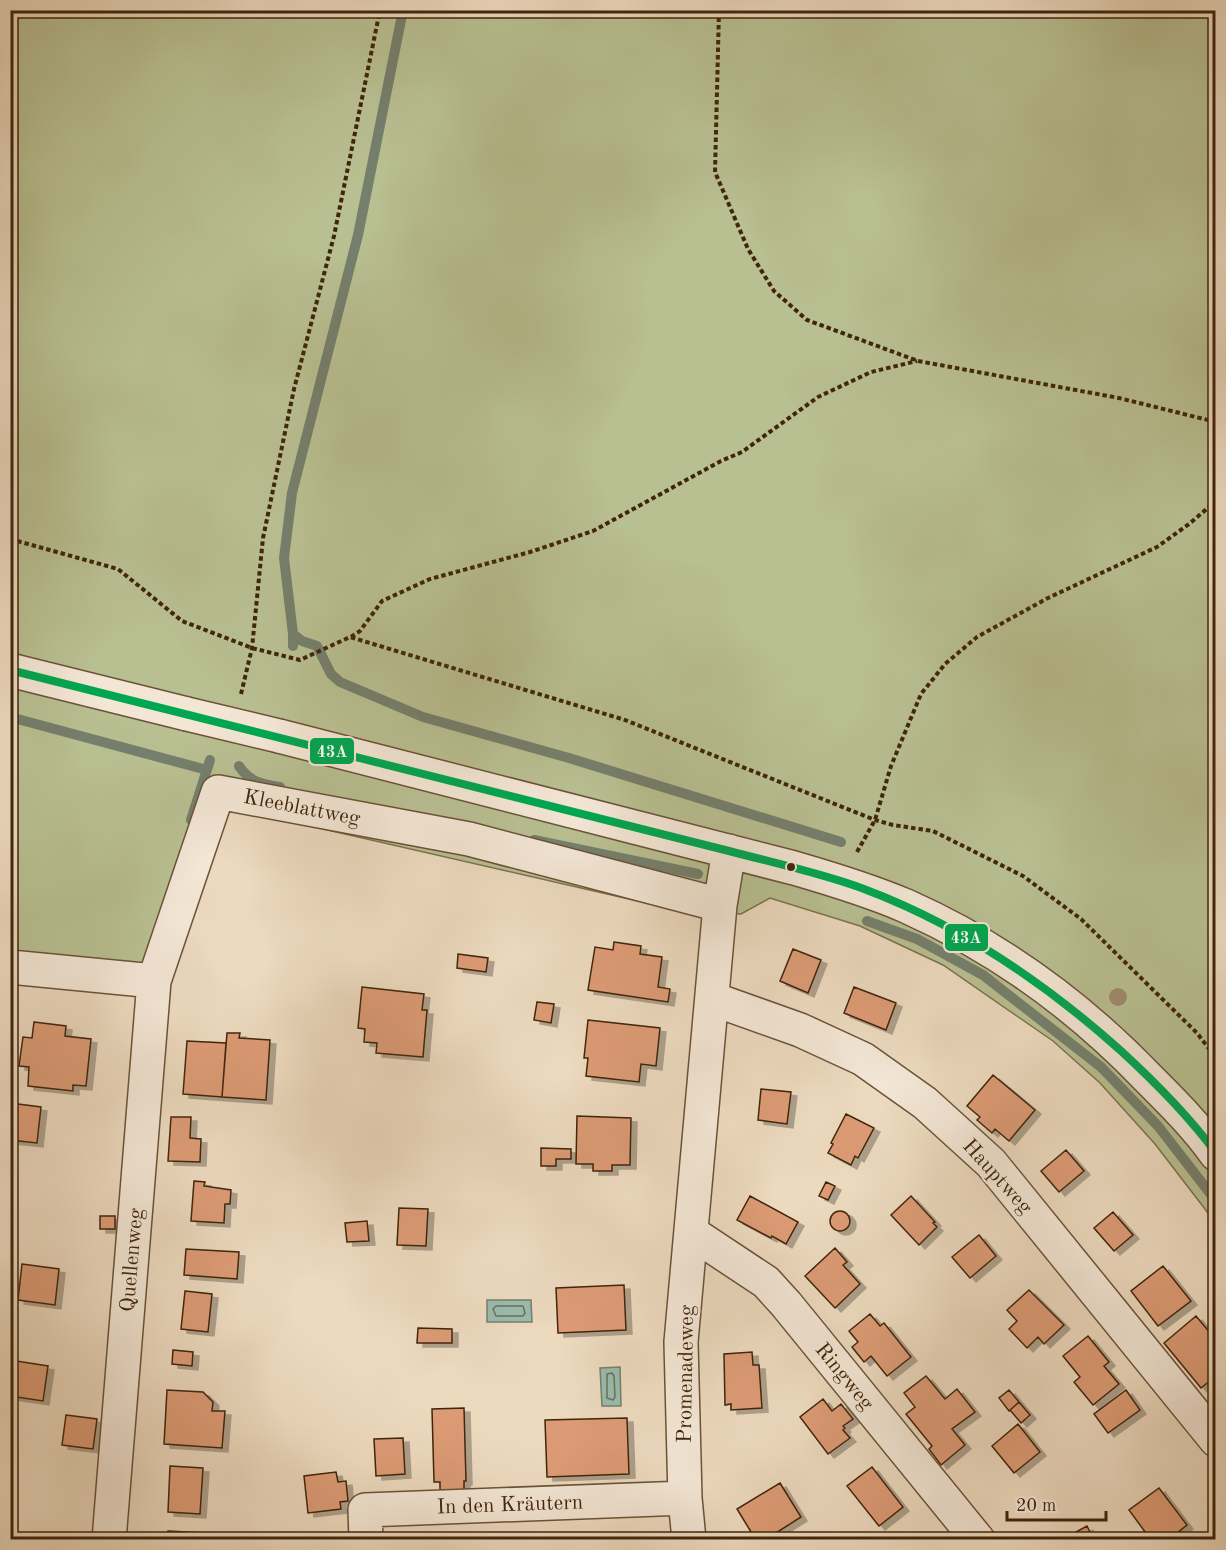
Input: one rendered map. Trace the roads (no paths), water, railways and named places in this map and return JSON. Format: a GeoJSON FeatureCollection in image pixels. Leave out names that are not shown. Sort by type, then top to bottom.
{"type":"FeatureCollection","features":[{"type":"Feature","properties":{"kind":"street"},"geometry":{"type":"LineString","coordinates":[[10,670],[729,851],[840,881],[906,906],[1004,959],[1055,993],[1140,1069],[1179,1109],[1215,1154]]}},
{"type":"Feature","properties":{"kind":"street","name":"Kleeblattweg"},"geometry":{"type":"LineString","coordinates":[[154,981],[219,792],[469,839],[720,905]]}},
{"type":"Feature","properties":{"kind":"street","name":"Promenadeweg"},"geometry":{"type":"LineString","coordinates":[[689,1539],[685,1498],[681,1342],[720,905],[729,851]]}},
{"type":"Feature","properties":{"kind":"street"},"geometry":{"type":"LineString","coordinates":[[10,968],[154,981]]}},
{"type":"Feature","properties":{"kind":"street","name":"Quellenweg"},"geometry":{"type":"LineString","coordinates":[[110,1539],[154,981]]}},
{"type":"Feature","properties":{"kind":"street","name":"Hauptweg"},"geometry":{"type":"LineString","coordinates":[[713,999],[800,1030],[864,1059],[926,1102],[991,1163],[1215,1440]]}},
{"type":"Feature","properties":{"kind":"street","name":"Ringweg"},"geometry":{"type":"LineString","coordinates":[[692,1233],[766,1282],[978,1539]]}},
{"type":"Feature","properties":{"kind":"street","name":"In den Kräutern"},"geometry":{"type":"LineString","coordinates":[[366,1539],[364,1509],[685,1498]]}},
{"type":"Feature","properties":{"kind":"water"},"geometry":{"type":"Polygon","coordinates":[[[487,1300],[531,1300],[532,1322],[487,1322],[487,1300]]]}},
{"type":"Feature","properties":{"kind":"water"},"geometry":{"type":"Polygon","coordinates":[[[620,1367],[621,1406],[602,1406],[600,1368],[620,1367]]]}},
{"type":"Feature","properties":{"kind":"waterway"},"geometry":{"type":"LineString","coordinates":[[293,646],[284,558],[292,493],[358,235],[403,10]]}},
{"type":"Feature","properties":{"kind":"waterway"},"geometry":{"type":"LineString","coordinates":[[293,634],[302,641],[317,646],[331,674],[340,682],[423,717],[569,758],[841,842]]}},
{"type":"Feature","properties":{"kind":"waterway"},"geometry":{"type":"LineString","coordinates":[[10,717],[207,770]]}},
{"type":"Feature","properties":{"kind":"waterway"},"geometry":{"type":"LineString","coordinates":[[191,820],[210,760]]}},
{"type":"Feature","properties":{"kind":"waterway"},"geometry":{"type":"LineString","coordinates":[[239,766],[252,779],[280,787]]}},
{"type":"Feature","properties":{"kind":"waterway"},"geometry":{"type":"LineString","coordinates":[[534,840],[698,874]]}},
{"type":"Feature","properties":{"kind":"waterway"},"geometry":{"type":"LineString","coordinates":[[867,921],[917,939],[983,975],[1101,1067],[1158,1126],[1216,1201]]}}]}
